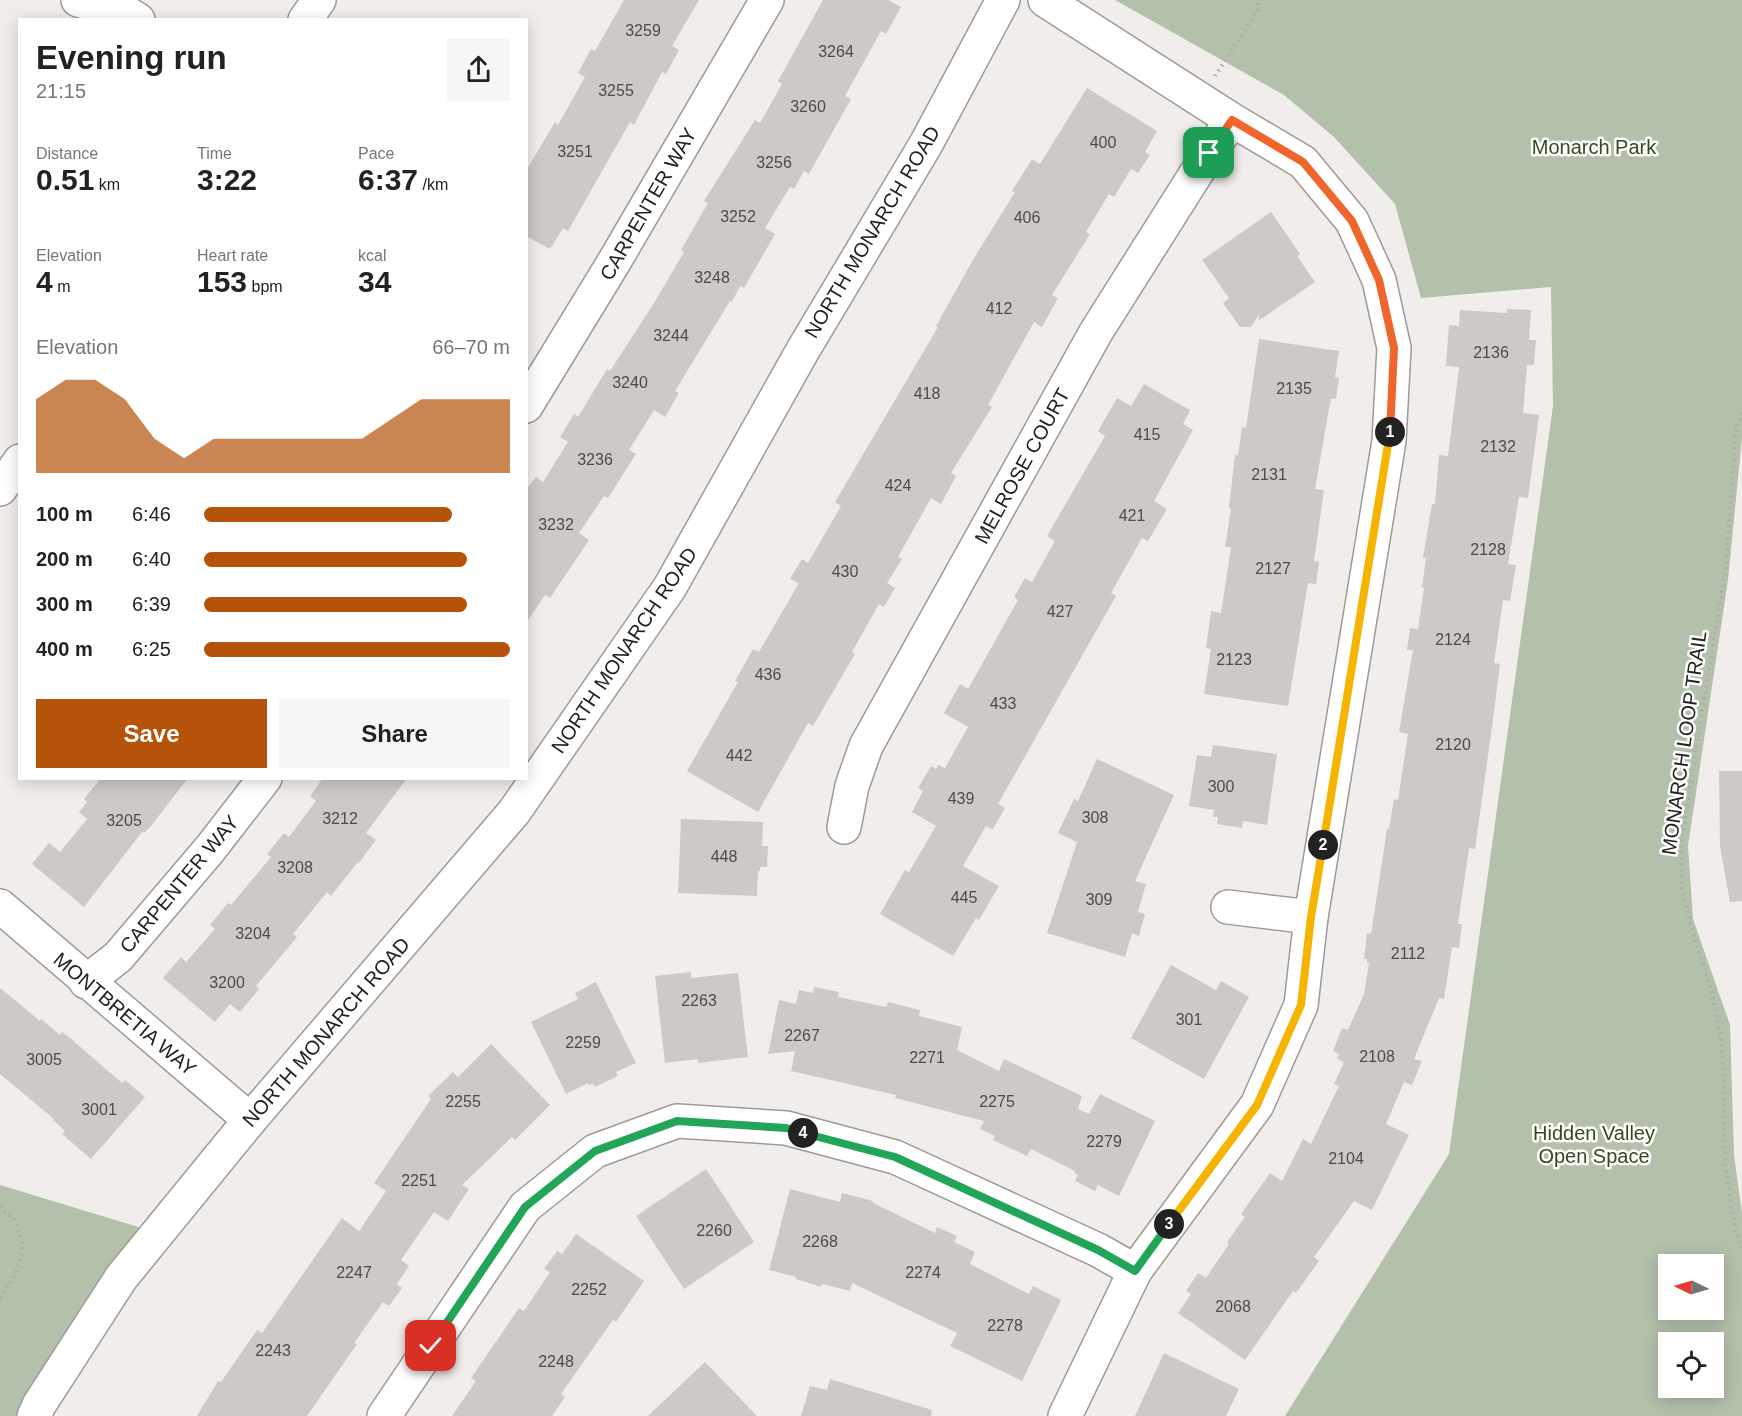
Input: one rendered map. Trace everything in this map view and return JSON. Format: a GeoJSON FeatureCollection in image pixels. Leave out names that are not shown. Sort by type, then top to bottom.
{"type":"FeatureCollection","features":[{"type":"Feature","properties":{"kind":"street"},"geometry":{"type":"LineString","coordinates":[[78,0],[127,13],[135,18]]}},
{"type":"Feature","properties":{"kind":"street"},"geometry":{"type":"LineString","coordinates":[[306,18],[319,0]]}},
{"type":"Feature","properties":{"kind":"street","name":"CARPENTER WAY"},"geometry":{"type":"LineString","coordinates":[[528,403],[614,262],[767,0]]}},
{"type":"Feature","properties":{"kind":"street","name":"NORTH MONARCH ROAD"},"geometry":{"type":"LineString","coordinates":[[34,1416],[45,1395],[121,1278],[250,1120],[514,812],[670,586],[803,350],[926,144],[1003,0]]}},
{"type":"Feature","properties":{"kind":"street"},"geometry":{"type":"LineString","coordinates":[[1045,0],[1232,120],[1303,162],[1352,221],[1379,280],[1394,348],[1389,441],[1311,917],[1301,1005],[1257,1105],[1135,1271],[1065,1416]]}},
{"type":"Feature","properties":{"kind":"street","name":"MELROSE COURT"},"geometry":{"type":"LineString","coordinates":[[844,827],[852,786],[866,746],[1096,332],[1232,120]]}},
{"type":"Feature","properties":{"kind":"street"},"geometry":{"type":"LineString","coordinates":[[0,489],[18,464]]}},
{"type":"Feature","properties":{"kind":"street","name":"CARPENTER WAY"},"geometry":{"type":"LineString","coordinates":[[86,982],[118,957],[210,849],[263,780]]}},
{"type":"Feature","properties":{"kind":"street","name":"MONTBRETIA WAY"},"geometry":{"type":"LineString","coordinates":[[0,906],[86,982],[250,1120]]}},
{"type":"Feature","properties":{"kind":"street"},"geometry":{"type":"LineString","coordinates":[[1228,907],[1311,917]]}},
{"type":"Feature","properties":{"kind":"street"},"geometry":{"type":"LineString","coordinates":[[384,1416],[525,1207],[595,1151],[677,1121],[786,1128],[895,1157],[1098,1250],[1135,1271]]}},
{"type":"Feature","properties":{"kind":"path"},"geometry":{"type":"LineString","coordinates":[[1200,99],[1258,10],[1258,0]]}},
{"type":"Feature","properties":{"kind":"path","name":"MONARCH LOOP TRAIL"},"geometry":{"type":"LineString","coordinates":[[1742,413],[1736,427],[1726,566],[1682,837],[1682,889],[1694,937],[1713,996],[1723,1055],[1725,1168],[1736,1232],[1742,1252]]}},
{"type":"Feature","properties":{"kind":"path"},"geometry":{"type":"LineString","coordinates":[[0,1207],[13,1219],[21,1235],[21,1258],[11,1283],[0,1298]]}},
{"type":"Feature","properties":{"kind":"green space","name":"Hidden Valley Open Space"},"geometry":{"type":"Polygon","coordinates":[[[1115,0],[1742,0],[1742,438],[1728,580],[1688,846],[1693,919],[1730,1025],[1734,1155],[1742,1213],[1742,1416],[1285,1416],[1449,1154],[1553,406],[1551,287],[1421,298],[1395,204],[1334,137],[1284,95],[1115,0]]]}},
{"type":"Feature","properties":{"kind":"green space"},"geometry":{"type":"Polygon","coordinates":[[[0,1185],[158,1233],[34,1416],[0,1416],[0,1185]]]}},
{"type":"Feature","properties":{"kind":"building"},"geometry":{"type":"Polygon","coordinates":[[[624,0],[699,0],[672,46],[679,50],[666,74],[662,72],[634,125],[630,122],[568,231],[563,228],[550,249],[528,237],[528,168],[555,122],[558,125],[585,77],[578,73],[591,49],[595,51],[624,0]]]}},
{"type":"Feature","properties":{"kind":"building"},"geometry":{"type":"Polygon","coordinates":[[[823,0],[888,0],[901,7],[886,34],[881,31],[845,96],[851,99],[809,174],[804,171],[794,189],[790,187],[765,228],[775,234],[744,288],[740,286],[732,302],[730,301],[675,391],[679,393],[665,417],[654,410],[629,450],[636,454],[608,498],[604,496],[579,533],[589,540],[550,598],[545,595],[528,620],[528,487],[536,477],[543,482],[568,442],[560,437],[574,414],[578,417],[607,369],[610,371],[654,303],[684,252],[681,250],[708,203],[704,201],[755,120],[760,123],[782,84],[778,81],[823,0]]]}},
{"type":"Feature","properties":{"kind":"building"},"geometry":{"type":"Polygon","coordinates":[[[1087,88],[1157,131],[1145,152],[1150,155],[1138,173],[1131,169],[1114,197],[1109,194],[1086,232],[1090,234],[1052,295],[1058,298],[1042,327],[1034,322],[988,405],[992,407],[951,473],[956,476],[941,504],[931,498],[898,557],[902,559],[887,583],[895,588],[884,607],[879,604],[852,652],[855,654],[813,726],[808,723],[758,812],[687,771],[738,682],[735,681],[753,649],[759,652],[799,583],[790,579],[802,559],[808,563],[841,506],[835,502],[938,327],[936,326],[974,258],[1015,192],[1012,191],[1032,159],[1040,164],[1087,88]]]}},
{"type":"Feature","properties":{"kind":"building"},"geometry":{"type":"Polygon","coordinates":[[[1271,212],[1300,254],[1297,256],[1315,282],[1258,321],[1260,313],[1251,327],[1240,327],[1223,303],[1229,298],[1202,260],[1271,212]]]}},
{"type":"Feature","properties":{"kind":"building"},"geometry":{"type":"Polygon","coordinates":[[[1507,309],[1531,310],[1529,340],[1536,340],[1534,365],[1527,365],[1523,413],[1539,415],[1528,498],[1519,497],[1508,564],[1516,565],[1510,601],[1503,600],[1494,663],[1500,664],[1475,849],[1469,848],[1458,924],[1462,924],[1459,948],[1452,947],[1444,999],[1439,998],[1414,1059],[1422,1061],[1412,1085],[1404,1082],[1386,1124],[1409,1135],[1372,1210],[1354,1201],[1314,1257],[1319,1261],[1296,1293],[1293,1291],[1245,1360],[1178,1313],[1191,1294],[1186,1291],[1198,1273],[1206,1278],[1245,1217],[1241,1214],[1270,1173],[1282,1181],[1303,1139],[1311,1144],[1339,1086],[1334,1084],[1344,1062],[1337,1059],[1339,1054],[1333,1051],[1342,1028],[1348,1030],[1364,994],[1369,963],[1367,959],[1364,959],[1367,933],[1371,934],[1387,829],[1389,829],[1394,799],[1398,800],[1408,734],[1399,732],[1413,650],[1407,650],[1410,628],[1418,629],[1424,588],[1422,587],[1426,558],[1423,558],[1432,504],[1435,504],[1439,455],[1448,456],[1459,367],[1446,366],[1449,325],[1459,326],[1460,310],[1507,313],[1507,309]]]}},
{"type":"Feature","properties":{"kind":"building"},"geometry":{"type":"Polygon","coordinates":[[[1259,339],[1339,351],[1335,377],[1339,378],[1336,399],[1331,398],[1315,489],[1324,490],[1314,561],[1319,562],[1316,584],[1308,583],[1288,706],[1204,694],[1211,649],[1206,648],[1211,611],[1221,613],[1231,547],[1225,547],[1231,509],[1229,508],[1235,454],[1238,456],[1242,427],[1246,428],[1259,339]]]}},
{"type":"Feature","properties":{"kind":"building"},"geometry":{"type":"Polygon","coordinates":[[[1144,384],[1190,410],[1183,424],[1193,430],[1154,501],[1167,509],[1148,541],[1142,538],[1111,593],[1116,596],[998,804],[1005,808],[993,829],[986,826],[963,866],[999,886],[979,920],[976,918],[953,956],[880,914],[905,870],[909,872],[936,826],[912,812],[923,791],[918,788],[931,766],[936,769],[938,765],[945,768],[968,727],[944,713],[960,684],[968,689],[1018,600],[1014,597],[1025,578],[1032,582],[1055,541],[1047,536],[1105,436],[1098,431],[1117,398],[1131,406],[1144,384]]]}},
{"type":"Feature","properties":{"kind":"building"},"geometry":{"type":"Polygon","coordinates":[[[1213,745],[1277,754],[1267,825],[1243,821],[1242,828],[1217,824],[1218,817],[1213,817],[1214,810],[1189,806],[1197,755],[1211,757],[1213,745]]]}},
{"type":"Feature","properties":{"kind":"building"},"geometry":{"type":"Polygon","coordinates":[[[1097,759],[1174,795],[1135,881],[1146,884],[1138,912],[1145,914],[1139,936],[1132,933],[1125,957],[1047,933],[1077,842],[1058,833],[1074,799],[1078,801],[1097,759]]]}},
{"type":"Feature","properties":{"kind":"building"},"geometry":{"type":"Polygon","coordinates":[[[1719,771],[1742,771],[1742,901],[1730,902],[1720,847],[1719,771]]]}},
{"type":"Feature","properties":{"kind":"building"},"geometry":{"type":"Polygon","coordinates":[[[99,780],[186,780],[151,826],[144,833],[142,832],[84,907],[32,864],[49,843],[60,852],[87,819],[79,812],[87,802],[84,799],[99,780]]]}},
{"type":"Feature","properties":{"kind":"building"},"geometry":{"type":"Polygon","coordinates":[[[322,780],[406,780],[366,833],[376,840],[358,864],[331,896],[327,892],[293,934],[297,937],[256,986],[259,989],[240,1012],[230,1004],[215,1022],[163,978],[181,957],[186,962],[215,929],[210,925],[228,903],[231,905],[271,857],[267,854],[284,833],[289,837],[316,801],[310,796],[322,780]]]}},
{"type":"Feature","properties":{"kind":"building"},"geometry":{"type":"Polygon","coordinates":[[[681,819],[763,822],[762,846],[768,846],[767,867],[760,867],[758,871],[757,896],[678,893],[681,819]]]}},
{"type":"Feature","properties":{"kind":"building"},"geometry":{"type":"Polygon","coordinates":[[[1171,965],[1216,990],[1221,981],[1249,997],[1204,1079],[1131,1038],[1171,965]]]}},
{"type":"Feature","properties":{"kind":"building"},"geometry":{"type":"Polygon","coordinates":[[[691,972],[691,978],[738,973],[748,1057],[698,1063],[698,1059],[665,1063],[655,976],[691,972]]]}},
{"type":"Feature","properties":{"kind":"building"},"geometry":{"type":"Polygon","coordinates":[[[596,982],[636,1063],[616,1072],[618,1076],[595,1087],[588,1083],[566,1094],[531,1022],[578,999],[575,993],[596,982]]]}},
{"type":"Feature","properties":{"kind":"building"},"geometry":{"type":"Polygon","coordinates":[[[814,987],[839,992],[838,997],[886,1007],[888,1002],[920,1010],[919,1016],[962,1027],[957,1050],[999,1071],[1004,1059],[1082,1096],[1078,1109],[1089,1114],[1100,1094],[1155,1121],[1119,1196],[1098,1185],[1095,1191],[1075,1181],[1078,1175],[1074,1173],[1075,1171],[1031,1149],[1027,1156],[993,1140],[995,1136],[980,1129],[984,1121],[895,1098],[896,1095],[791,1071],[795,1051],[768,1054],[779,1000],[796,1004],[799,990],[813,993],[814,987]]]}},
{"type":"Feature","properties":{"kind":"building"},"geometry":{"type":"Polygon","coordinates":[[[0,988],[40,1021],[41,1019],[60,1035],[62,1032],[70,1038],[122,1083],[125,1080],[145,1097],[91,1159],[62,1134],[65,1131],[54,1119],[0,1074],[0,988]]]}},
{"type":"Feature","properties":{"kind":"building"},"geometry":{"type":"Polygon","coordinates":[[[491,1044],[550,1105],[515,1140],[512,1137],[462,1185],[469,1189],[448,1221],[434,1212],[401,1260],[409,1266],[397,1284],[402,1288],[389,1306],[383,1302],[307,1416],[197,1416],[218,1381],[221,1382],[257,1330],[262,1333],[342,1218],[359,1231],[386,1191],[374,1183],[431,1099],[428,1096],[453,1072],[458,1077],[491,1044]]]}},
{"type":"Feature","properties":{"kind":"building"},"geometry":{"type":"Polygon","coordinates":[[[706,1169],[754,1242],[684,1289],[636,1216],[706,1169]]]}},
{"type":"Feature","properties":{"kind":"building"},"geometry":{"type":"Polygon","coordinates":[[[790,1189],[840,1202],[842,1193],[873,1201],[935,1233],[937,1227],[957,1236],[954,1242],[975,1252],[970,1264],[1029,1294],[1033,1286],[1061,1300],[1022,1381],[950,1346],[957,1333],[852,1283],[850,1291],[822,1284],[821,1287],[769,1270],[790,1189]]]}},
{"type":"Feature","properties":{"kind":"building"},"geometry":{"type":"Polygon","coordinates":[[[576,1234],[644,1281],[616,1322],[613,1320],[561,1394],[565,1397],[552,1416],[452,1416],[476,1381],[471,1378],[519,1308],[524,1311],[550,1272],[544,1269],[557,1251],[562,1254],[576,1234]]]}},
{"type":"Feature","properties":{"kind":"building"},"geometry":{"type":"Polygon","coordinates":[[[1164,1353],[1239,1389],[1226,1416],[1135,1416],[1164,1353]]]}},
{"type":"Feature","properties":{"kind":"building"},"geometry":{"type":"Polygon","coordinates":[[[705,1362],[757,1416],[648,1416],[705,1362]]]}},
{"type":"Feature","properties":{"kind":"building"},"geometry":{"type":"Polygon","coordinates":[[[830,1379],[932,1410],[931,1416],[801,1416],[810,1386],[827,1390],[830,1379]]]}},
{"type":"Feature","properties":{"kind":"route"},"geometry":{"type":"LineString","coordinates":[[431,1346],[525,1207],[595,1151],[677,1121],[786,1128],[895,1157],[1098,1250],[1135,1271],[1257,1105],[1301,1005],[1311,917],[1389,441],[1394,348],[1379,280],[1352,221],[1303,162],[1232,120],[1209,153]]}},
{"type":"Feature","properties":{"kind":"park label","name":"Monarch Park"},"geometry":{"type":"Point","coordinates":[1594,147]}}]}
